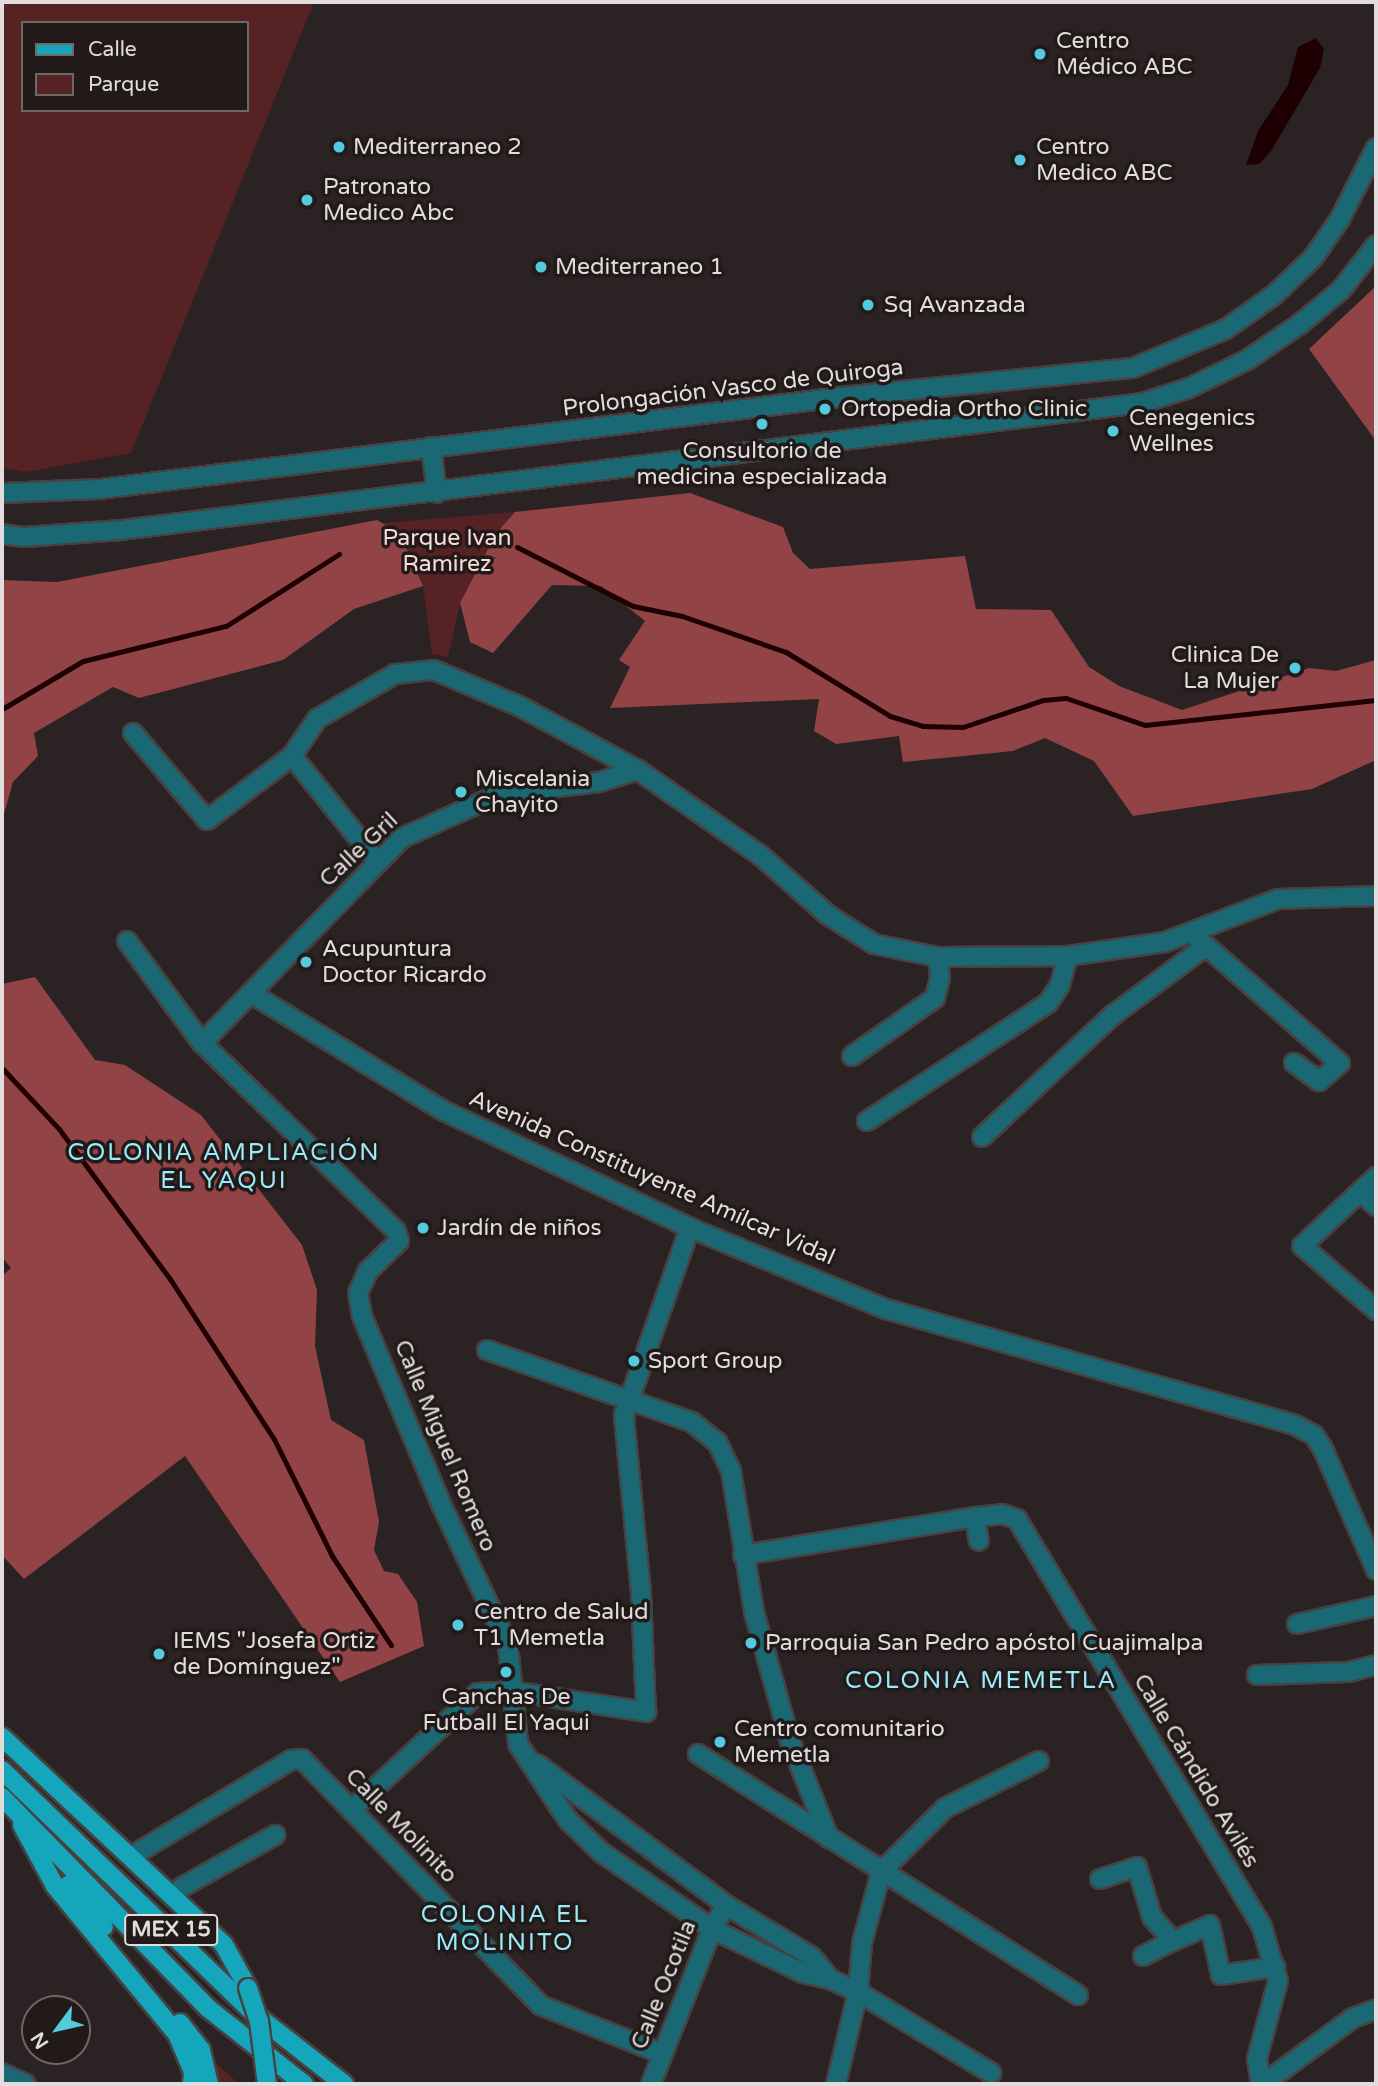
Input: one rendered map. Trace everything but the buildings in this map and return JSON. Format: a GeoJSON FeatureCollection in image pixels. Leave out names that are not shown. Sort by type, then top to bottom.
{"type":"FeatureCollection","features":[{"type":"Feature","properties":{"kind":"main road"},"geometry":{"type":"LineString","coordinates":[[2,1737],[224,1945],[248,1988],[258,2021],[267,2084]]}},
{"type":"Feature","properties":{"kind":"main road","name":"MEX 15"},"geometry":{"type":"LineString","coordinates":[[2,1770],[256,2015],[344,2084]]}},
{"type":"Feature","properties":{"kind":"main road"},"geometry":{"type":"LineString","coordinates":[[7,1802],[55,1886],[177,2034],[193,2072],[192,2084]]}},
{"type":"Feature","properties":{"kind":"main road","name":"MEX 15"},"geometry":{"type":"LineString","coordinates":[[7,1802],[209,2010],[304,2084]]}},
{"type":"Feature","properties":{"kind":"main road"},"geometry":{"type":"LineString","coordinates":[[34,1849],[85,1904],[201,2050],[209,2084]]}},
{"type":"Feature","properties":{"kind":"street","name":"Prolongación Vasco de Quiroga"},"geometry":{"type":"LineString","coordinates":[[2,493],[100,489],[841,397],[1133,368],[1226,329],[1274,295],[1314,258],[1340,219],[1376,148]]}},
{"type":"Feature","properties":{"kind":"street"},"geometry":{"type":"LineString","coordinates":[[2,534],[24,537],[122,530],[437,493],[1142,403],[1189,388],[1279,338],[1341,290],[1376,245]]}},
{"type":"Feature","properties":{"kind":"street"},"geometry":{"type":"LineString","coordinates":[[431,447],[437,493]]}},
{"type":"Feature","properties":{"kind":"street"},"geometry":{"type":"LineString","coordinates":[[133,733],[207,820],[292,756],[317,719],[351,696],[395,674],[435,670],[521,707],[638,770],[760,855],[828,915],[874,944],[937,957],[1068,956],[1165,942],[1278,899],[1376,895]]}},
{"type":"Feature","properties":{"kind":"street"},"geometry":{"type":"LineString","coordinates":[[292,756],[377,861]]}},
{"type":"Feature","properties":{"kind":"street","name":"Calle Gril"},"geometry":{"type":"LineString","coordinates":[[202,1043],[377,861],[422,826],[500,794],[598,782],[638,770]]}},
{"type":"Feature","properties":{"kind":"street"},"geometry":{"type":"LineString","coordinates":[[1190,932],[1340,1063],[1318,1081],[1294,1063]]}},
{"type":"Feature","properties":{"kind":"street"},"geometry":{"type":"LineString","coordinates":[[127,941],[202,1043]]}},
{"type":"Feature","properties":{"kind":"street"},"geometry":{"type":"LineString","coordinates":[[982,1137],[1113,1015],[1206,946]]}},
{"type":"Feature","properties":{"kind":"street"},"geometry":{"type":"LineString","coordinates":[[867,1121],[1048,1003],[1060,985],[1068,956]]}},
{"type":"Feature","properties":{"kind":"street"},"geometry":{"type":"LineString","coordinates":[[852,1056],[935,998],[940,978],[937,957]]}},
{"type":"Feature","properties":{"kind":"street","name":"Avenida Constituyente Amílcar Vidal"},"geometry":{"type":"LineString","coordinates":[[252,993],[442,1111],[690,1228],[886,1309],[1295,1425],[1314,1435],[1324,1449],[1376,1570]]}},
{"type":"Feature","properties":{"kind":"street","name":"Calle Miguel Romero"},"geometry":{"type":"LineString","coordinates":[[202,1043],[396,1231],[399,1241],[368,1271],[358,1293],[362,1316],[441,1504],[508,1644],[513,1674],[511,1690]]}},
{"type":"Feature","properties":{"kind":"street"},"geometry":{"type":"LineString","coordinates":[[1376,1177],[1302,1246],[1376,1310]]}},
{"type":"Feature","properties":{"kind":"street"},"geometry":{"type":"LineString","coordinates":[[1360,1192],[1376,1206]]}},
{"type":"Feature","properties":{"kind":"street"},"geometry":{"type":"LineString","coordinates":[[351,1810],[469,1696],[511,1690],[646,1712],[626,1399],[690,1228]]}},
{"type":"Feature","properties":{"kind":"street"},"geometry":{"type":"LineString","coordinates":[[487,1350],[692,1422],[716,1442],[731,1471],[743,1555],[790,1741],[829,1838]]}},
{"type":"Feature","properties":{"kind":"street","name":"Calle Cándido Avilés"},"geometry":{"type":"LineString","coordinates":[[975,1517],[1002,1514],[1017,1519],[1027,1530],[1142,1735],[1262,1927],[1278,1981],[1257,2059],[1262,2084]]}},
{"type":"Feature","properties":{"kind":"street"},"geometry":{"type":"LineString","coordinates":[[743,1555],[975,1517],[979,1541]]}},
{"type":"Feature","properties":{"kind":"street"},"geometry":{"type":"LineString","coordinates":[[1297,1624],[1376,1606]]}},
{"type":"Feature","properties":{"kind":"street"},"geometry":{"type":"LineString","coordinates":[[1257,1675],[1348,1672],[1376,1665]]}},
{"type":"Feature","properties":{"kind":"street"},"geometry":{"type":"LineString","coordinates":[[511,1690],[514,1732],[526,1755],[568,1820],[601,1852],[712,1929],[803,1973],[830,1979],[858,1992],[991,2073]]}},
{"type":"Feature","properties":{"kind":"street"},"geometry":{"type":"LineString","coordinates":[[698,1754],[1078,1995]]}},
{"type":"Feature","properties":{"kind":"street"},"geometry":{"type":"LineString","coordinates":[[526,1755],[726,1905],[812,1957],[830,1979]]}},
{"type":"Feature","properties":{"kind":"street","name":"Calle Molinito"},"geometry":{"type":"LineString","coordinates":[[140,1851],[291,1760],[302,1759],[540,2005],[663,2054]]}},
{"type":"Feature","properties":{"kind":"street"},"geometry":{"type":"LineString","coordinates":[[836,2084],[858,1992],[862,1942],[881,1872],[945,1808],[1040,1761]]}},
{"type":"Feature","properties":{"kind":"street"},"geometry":{"type":"LineString","coordinates":[[182,1887],[275,1835]]}},
{"type":"Feature","properties":{"kind":"street"},"geometry":{"type":"LineString","coordinates":[[1100,1880],[1137,1867],[1152,1917],[1173,1941]]}},
{"type":"Feature","properties":{"kind":"street","name":"Calle Ocotila"},"geometry":{"type":"LineString","coordinates":[[651,2084],[712,1929],[726,1905]]}},
{"type":"Feature","properties":{"kind":"street"},"geometry":{"type":"LineString","coordinates":[[1143,1956],[1210,1925],[1222,1975],[1275,1967]]}},
{"type":"Feature","properties":{"kind":"street"},"geometry":{"type":"LineString","coordinates":[[1262,2084],[1353,2018],[1376,2009]]}},
{"type":"Feature","properties":{"kind":"street"},"geometry":{"type":"LineString","coordinates":[[2,2073],[26,2084]]}},
{"type":"Feature","properties":{"kind":"green space"},"geometry":{"type":"Polygon","coordinates":[[[2,2],[314,2],[131,453],[25,472],[2,468],[2,2]]]}},
{"type":"Feature","properties":{"kind":"green space","name":"Parque Ivan Ramirez"},"geometry":{"type":"Polygon","coordinates":[[[515,512],[496,532],[460,603],[448,657],[432,654],[423,586],[382,523],[515,512]]]}},
{"type":"Feature","properties":{"kind":"green space"},"geometry":{"type":"Polygon","coordinates":[[[203,2051],[239,2084],[203,2084],[203,2051]]]}},
{"type":"Feature","properties":{"kind":"shaded area"},"geometry":{"type":"Polygon","coordinates":[[[1316,38],[1324,49],[1320,68],[1271,151],[1259,164],[1246,165],[1258,131],[1288,85],[1298,47],[1316,38]]]}},
{"type":"Feature","properties":{"kind":"shaded area"},"geometry":{"type":"Polygon","coordinates":[[[1376,286],[1376,441],[1309,349],[1376,286]]]}},
{"type":"Feature","properties":{"kind":"shaded area"},"geometry":{"type":"Polygon","coordinates":[[[690,493],[783,527],[793,553],[810,569],[965,556],[976,609],[1051,610],[1089,667],[1119,686],[1182,710],[1309,668],[1336,671],[1376,660],[1376,760],[1312,789],[1133,816],[1094,761],[1045,738],[1013,751],[903,762],[899,736],[836,744],[814,731],[819,699],[610,708],[630,667],[619,660],[645,621],[601,586],[552,585],[493,653],[470,642],[460,603],[496,533],[515,512],[690,493]]]}},
{"type":"Feature","properties":{"kind":"shaded area"},"geometry":{"type":"Polygon","coordinates":[[[377,520],[400,534],[423,586],[354,609],[283,660],[139,698],[113,687],[34,733],[38,756],[13,782],[2,821],[2,580],[57,582],[377,520]]]}},
{"type":"Feature","properties":{"kind":"shaded area"},"geometry":{"type":"Polygon","coordinates":[[[35,977],[95,1060],[125,1065],[201,1115],[302,1245],[317,1290],[315,1346],[331,1420],[364,1440],[379,1522],[374,1550],[384,1571],[398,1574],[417,1602],[424,1646],[340,1682],[185,1456],[24,1579],[2,1555],[2,1276],[11,1268],[2,1257],[2,984],[35,977]]]}},
{"type":"Feature","properties":{"kind":"waterway"},"geometry":{"type":"LineString","coordinates":[[517,547],[633,606],[682,616],[786,652],[890,716],[923,726],[963,727],[1043,700],[1066,698],[1145,725],[1376,700]]}},
{"type":"Feature","properties":{"kind":"waterway"},"geometry":{"type":"LineString","coordinates":[[2,709],[83,661],[226,626],[339,554]]}},
{"type":"Feature","properties":{"kind":"waterway"},"geometry":{"type":"LineString","coordinates":[[2,1068],[59,1129],[170,1279],[274,1439],[332,1556],[391,1645]]}},
{"type":"Feature","properties":{"kind":"place","name":"Centro Médico ABC"},"geometry":{"type":"Point","coordinates":[1040,54]}},
{"type":"Feature","properties":{"kind":"place","name":"Mediterraneo 2"},"geometry":{"type":"Point","coordinates":[339,147]}},
{"type":"Feature","properties":{"kind":"place","name":"Centro Medico ABC"},"geometry":{"type":"Point","coordinates":[1020,160]}},
{"type":"Feature","properties":{"kind":"place","name":"Patronato Medico Abc"},"geometry":{"type":"Point","coordinates":[307,200]}},
{"type":"Feature","properties":{"kind":"place","name":"Mediterraneo 1"},"geometry":{"type":"Point","coordinates":[541,267]}},
{"type":"Feature","properties":{"kind":"place","name":"Sq Avanzada"},"geometry":{"type":"Point","coordinates":[868,305]}},
{"type":"Feature","properties":{"kind":"place","name":"Ortopedia Ortho Clinic"},"geometry":{"type":"Point","coordinates":[825,409]}},
{"type":"Feature","properties":{"kind":"place","name":"Consultorio de medicina especializada"},"geometry":{"type":"Point","coordinates":[762,424]}},
{"type":"Feature","properties":{"kind":"place","name":"Cenegenics Wellnes"},"geometry":{"type":"Point","coordinates":[1113,431]}},
{"type":"Feature","properties":{"kind":"place","name":"Clinica De La Mujer"},"geometry":{"type":"Point","coordinates":[1295,668]}},
{"type":"Feature","properties":{"kind":"place","name":"Miscelania Chayito"},"geometry":{"type":"Point","coordinates":[461,792]}},
{"type":"Feature","properties":{"kind":"place","name":"Acupuntura Doctor Ricardo"},"geometry":{"type":"Point","coordinates":[306,962]}},
{"type":"Feature","properties":{"kind":"place","name":"Jardín de niños"},"geometry":{"type":"Point","coordinates":[423,1228]}},
{"type":"Feature","properties":{"kind":"place","name":"Sport Group"},"geometry":{"type":"Point","coordinates":[634,1361]}},
{"type":"Feature","properties":{"kind":"place","name":"Centro de Salud T1 Memetla"},"geometry":{"type":"Point","coordinates":[458,1625]}},
{"type":"Feature","properties":{"kind":"place","name":"Parroquia San Pedro apóstol Cuajimalpa"},"geometry":{"type":"Point","coordinates":[751,1643]}},
{"type":"Feature","properties":{"kind":"place","name":"IEMS \"Josefa Ortiz de Domínguez\""},"geometry":{"type":"Point","coordinates":[159,1654]}},
{"type":"Feature","properties":{"kind":"place","name":"Canchas De Futball El Yaqui"},"geometry":{"type":"Point","coordinates":[506,1672]}},
{"type":"Feature","properties":{"kind":"place","name":"Centro comunitario Memetla"},"geometry":{"type":"Point","coordinates":[720,1742]}},
{"type":"Feature","properties":{"kind":"district","name":"COLONIA AMPLIACIÓN EL YAQUI"},"geometry":{"type":"Point","coordinates":[224,1167]}},
{"type":"Feature","properties":{"kind":"district","name":"COLONIA MEMETLA"},"geometry":{"type":"Point","coordinates":[981,1681]}},
{"type":"Feature","properties":{"kind":"district","name":"COLONIA EL MOLINITO"},"geometry":{"type":"Point","coordinates":[505,1929]}}]}
